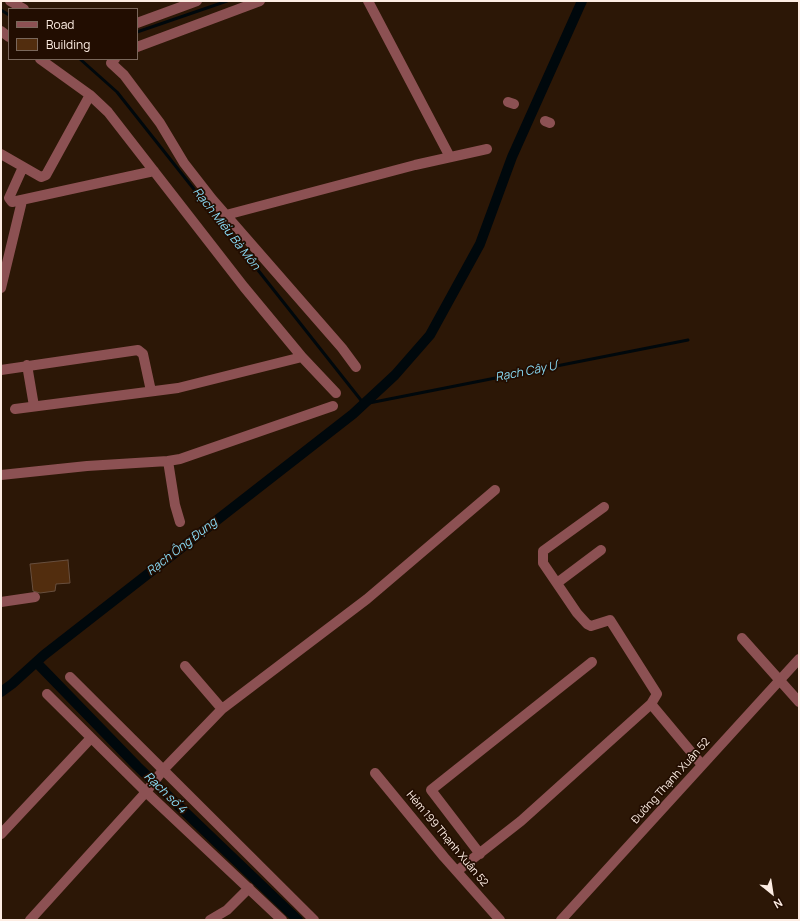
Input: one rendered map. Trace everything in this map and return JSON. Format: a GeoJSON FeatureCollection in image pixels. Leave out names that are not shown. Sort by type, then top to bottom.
{"type":"FeatureCollection","features":[{"type":"Feature","properties":{"kind":"street"},"geometry":{"type":"LineString","coordinates":[[10,1],[22,8]]}},
{"type":"Feature","properties":{"kind":"street"},"geometry":{"type":"LineString","coordinates":[[138,23],[197,1]]}},
{"type":"Feature","properties":{"kind":"street"},"geometry":{"type":"LineString","coordinates":[[138,47],[260,1]]}},
{"type":"Feature","properties":{"kind":"street"},"geometry":{"type":"LineString","coordinates":[[368,1],[450,157]]}},
{"type":"Feature","properties":{"kind":"street"},"geometry":{"type":"LineString","coordinates":[[41,60],[90,96],[108,112],[239,281],[302,357],[336,393]]}},
{"type":"Feature","properties":{"kind":"street"},"geometry":{"type":"LineString","coordinates":[[111,60],[160,123],[184,163],[226,215],[342,348],[356,367]]}},
{"type":"Feature","properties":{"kind":"street"},"geometry":{"type":"LineString","coordinates":[[1,154],[41,177],[46,175],[90,96]]}},
{"type":"Feature","properties":{"kind":"street"},"geometry":{"type":"LineString","coordinates":[[226,215],[450,157],[487,149]]}},
{"type":"Feature","properties":{"kind":"street"},"geometry":{"type":"LineString","coordinates":[[23,167],[9,198],[12,202],[22,201],[154,170]]}},
{"type":"Feature","properties":{"kind":"street"},"geometry":{"type":"LineString","coordinates":[[1,288],[22,201]]}},
{"type":"Feature","properties":{"kind":"street"},"geometry":{"type":"LineString","coordinates":[[1,370],[138,350],[143,354],[151,391]]}},
{"type":"Feature","properties":{"kind":"street"},"geometry":{"type":"LineString","coordinates":[[15,409],[178,388],[302,357]]}},
{"type":"Feature","properties":{"kind":"street"},"geometry":{"type":"LineString","coordinates":[[28,365],[34,406]]}},
{"type":"Feature","properties":{"kind":"street"},"geometry":{"type":"LineString","coordinates":[[1,475],[88,466],[180,459],[334,406]]}},
{"type":"Feature","properties":{"kind":"street"},"geometry":{"type":"LineString","coordinates":[[168,461],[175,505],[180,522]]}},
{"type":"Feature","properties":{"kind":"street"},"geometry":{"type":"LineString","coordinates":[[30,920],[147,792],[163,770],[222,709],[367,599],[495,490]]}},
{"type":"Feature","properties":{"kind":"street"},"geometry":{"type":"LineString","coordinates":[[457,871],[521,821],[652,704],[657,694],[610,620],[591,626],[587,624],[576,613],[543,563],[543,551],[604,507]]}},
{"type":"Feature","properties":{"kind":"street"},"geometry":{"type":"LineString","coordinates":[[557,583],[601,550]]}},
{"type":"Feature","properties":{"kind":"street"},"geometry":{"type":"LineString","coordinates":[[1,602],[35,597]]}},
{"type":"Feature","properties":{"kind":"street"},"geometry":{"type":"LineString","coordinates":[[742,638],[799,702]]}},
{"type":"Feature","properties":{"kind":"street","name":"Đường Thạnh Xuân 52"},"geometry":{"type":"LineString","coordinates":[[561,920],[799,659]]}},
{"type":"Feature","properties":{"kind":"street"},"geometry":{"type":"LineString","coordinates":[[480,854],[431,790],[592,662]]}},
{"type":"Feature","properties":{"kind":"street"},"geometry":{"type":"LineString","coordinates":[[185,666],[222,709]]}},
{"type":"Feature","properties":{"kind":"street"},"geometry":{"type":"LineString","coordinates":[[70,677],[314,920]]}},
{"type":"Feature","properties":{"kind":"street"},"geometry":{"type":"LineString","coordinates":[[47,694],[147,792],[282,920]]}},
{"type":"Feature","properties":{"kind":"street"},"geometry":{"type":"LineString","coordinates":[[652,704],[702,765]]}},
{"type":"Feature","properties":{"kind":"street"},"geometry":{"type":"LineString","coordinates":[[1,834],[91,738]]}},
{"type":"Feature","properties":{"kind":"street","name":"Hẻm 199 Thạnh Xuân 52"},"geometry":{"type":"LineString","coordinates":[[375,773],[500,920]]}},
{"type":"Feature","properties":{"kind":"street"},"geometry":{"type":"LineString","coordinates":[[210,920],[227,910],[249,888]]}},
{"type":"Feature","properties":{"kind":"building"},"geometry":{"type":"Polygon","coordinates":[[[68,560],[70,583],[56,584],[55,591],[40,593],[33,591],[30,564],[68,560]]]}},
{"type":"Feature","properties":{"kind":"waterway"},"geometry":{"type":"LineString","coordinates":[[138,32],[227,1]]}},
{"type":"Feature","properties":{"kind":"waterway","name":"Rạch Miếu Bà Môn"},"geometry":{"type":"LineString","coordinates":[[1,692],[44,655],[353,414],[395,375],[430,335],[480,244],[512,157],[582,1]]}},
{"type":"Feature","properties":{"kind":"waterway"},"geometry":{"type":"LineString","coordinates":[[1,10],[8,14]]}},
{"type":"Feature","properties":{"kind":"waterway","name":"Rạch Miếu Bà Môn"},"geometry":{"type":"LineString","coordinates":[[81,60],[117,92],[364,404],[688,340]]}},
{"type":"Feature","properties":{"kind":"waterway","name":"Rạch số 4"},"geometry":{"type":"LineString","coordinates":[[36,662],[137,766],[298,920]]}},
{"type":"Feature","properties":{"kind":"water label","name":"Rạch Cây Ư"},"geometry":{"type":"Point","coordinates":[526,372]}},
{"type":"Feature","properties":{"kind":"water label","name":"Rạch Ông Đụng"},"geometry":{"type":"Point","coordinates":[182,547]}}]}
